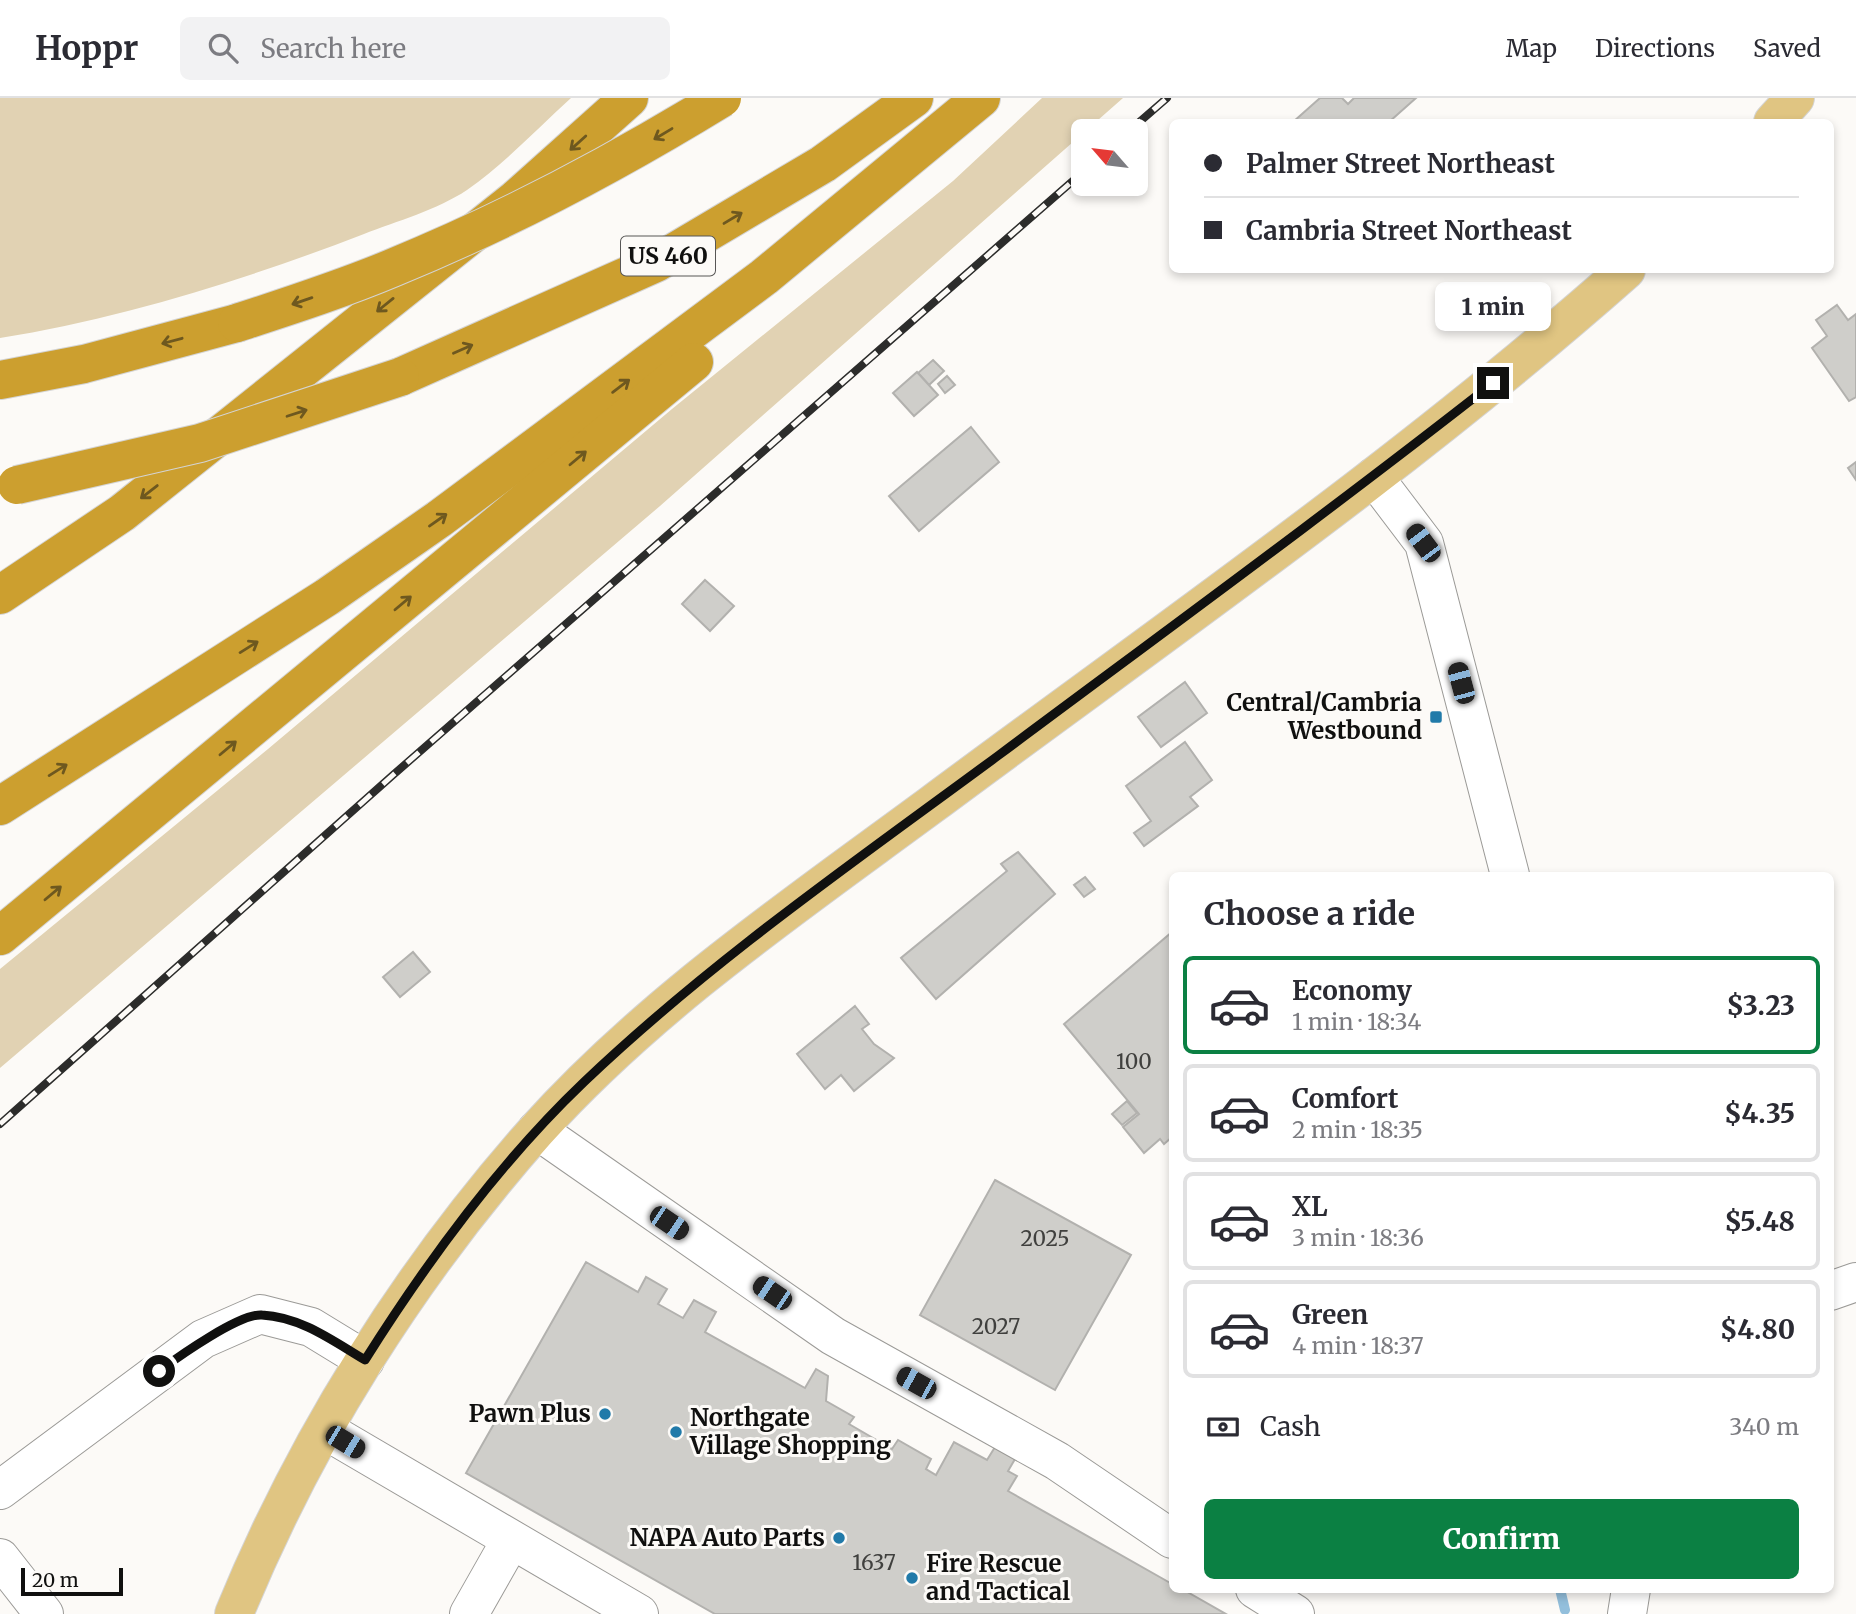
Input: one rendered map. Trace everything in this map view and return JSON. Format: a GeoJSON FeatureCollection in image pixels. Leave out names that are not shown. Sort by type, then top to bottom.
{"type":"FeatureCollection","features":[{"type":"Feature","properties":{"kind":"highway"},"geometry":{"type":"LineString","coordinates":[[0,595],[144,496],[516,199],[629,98]]}},
{"type":"Feature","properties":{"kind":"highway"},"geometry":{"type":"LineString","coordinates":[[0,380],[84,364],[237,323],[391,269],[569,186],[722,98]]}},
{"type":"Feature","properties":{"kind":"highway","name":"US 460"},"geometry":{"type":"LineString","coordinates":[[8,486],[200,443],[400,377],[656,263],[824,164],[914,98]]}},
{"type":"Feature","properties":{"kind":"highway"},"geometry":{"type":"LineString","coordinates":[[0,806],[327,597],[428,527],[655,360],[866,194],[981,98]]}},
{"type":"Feature","properties":{"kind":"highway"},"geometry":{"type":"LineString","coordinates":[[0,936],[692,363],[866,194]]}},
{"type":"Feature","properties":{"kind":"main road"},"geometry":{"type":"LineString","coordinates":[[1776,119],[1795,98]]}},
{"type":"Feature","properties":{"kind":"main road"},"geometry":{"type":"LineString","coordinates":[[234,1614],[280,1513],[365,1360],[406,1294],[452,1232],[537,1130],[583,1082],[691,985],[1374,477],[1553,335],[1623,273]]}},
{"type":"Feature","properties":{"kind":"street"},"geometry":{"type":"LineString","coordinates":[[1374,477],[1423,543],[1509,872]]}},
{"type":"Feature","properties":{"kind":"street"},"geometry":{"type":"LineString","coordinates":[[537,1130],[833,1336],[1057,1461],[1169,1537]]}},
{"type":"Feature","properties":{"kind":"street"},"geometry":{"type":"LineString","coordinates":[[1834,1290],[1856,1282]]}},
{"type":"Feature","properties":{"kind":"street"},"geometry":{"type":"LineString","coordinates":[[0,1490],[203,1339],[260,1314],[311,1327],[365,1360]]}},
{"type":"Feature","properties":{"kind":"street"},"geometry":{"type":"LineString","coordinates":[[325,1430],[639,1614]]}},
{"type":"Feature","properties":{"kind":"street"},"geometry":{"type":"LineString","coordinates":[[469,1614],[511,1540]]}},
{"type":"Feature","properties":{"kind":"street"},"geometry":{"type":"LineString","coordinates":[[0,1558],[44,1614]]}},
{"type":"Feature","properties":{"kind":"street"},"geometry":{"type":"LineString","coordinates":[[1261,1593],[1295,1614]]}},
{"type":"Feature","properties":{"kind":"street"},"geometry":{"type":"LineString","coordinates":[[1627,1614],[1630,1593]]}},
{"type":"Feature","properties":{"kind":"shaded area"},"geometry":{"type":"Polygon","coordinates":[[[0,98],[571,98],[481,180],[430,209],[320,251],[185,295],[93,320],[0,338],[0,98]]]}},
{"type":"Feature","properties":{"kind":"shaded area"},"geometry":{"type":"Polygon","coordinates":[[[1042,98],[1123,98],[1099,119],[1071,119],[1071,144],[660,506],[0,1068],[0,969],[268,749],[672,409],[953,181],[1042,98]]]}},
{"type":"Feature","properties":{"kind":"building"},"geometry":{"type":"Polygon","coordinates":[[[1320,98],[1342,98],[1348,104],[1354,98],[1416,98],[1392,119],[1296,119],[1320,98]]]}},
{"type":"Feature","properties":{"kind":"building"},"geometry":{"type":"Polygon","coordinates":[[[1837,305],[1848,320],[1856,314],[1856,397],[1849,401],[1812,348],[1827,336],[1816,320],[1837,305]]]}},
{"type":"Feature","properties":{"kind":"building"},"geometry":{"type":"Polygon","coordinates":[[[933,360],[944,371],[929,385],[918,373],[933,360]]]}},
{"type":"Feature","properties":{"kind":"building"},"geometry":{"type":"Polygon","coordinates":[[[917,372],[938,395],[914,416],[893,393],[917,372]]]}},
{"type":"Feature","properties":{"kind":"building"},"geometry":{"type":"Polygon","coordinates":[[[947,376],[955,385],[945,393],[938,384],[947,376]]]}},
{"type":"Feature","properties":{"kind":"building"},"geometry":{"type":"Polygon","coordinates":[[[971,427],[999,462],[919,531],[889,496],[971,427]]]}},
{"type":"Feature","properties":{"kind":"building"},"geometry":{"type":"Polygon","coordinates":[[[1856,462],[1856,480],[1848,468],[1856,462]]]}},
{"type":"Feature","properties":{"kind":"building"},"geometry":{"type":"Polygon","coordinates":[[[705,580],[734,606],[710,631],[682,604],[705,580]]]}},
{"type":"Feature","properties":{"kind":"building"},"geometry":{"type":"Polygon","coordinates":[[[1185,682],[1207,713],[1161,747],[1138,717],[1185,682]]]}},
{"type":"Feature","properties":{"kind":"building"},"geometry":{"type":"Polygon","coordinates":[[[1185,742],[1212,780],[1190,797],[1198,806],[1144,846],[1134,833],[1151,821],[1126,786],[1185,742]]]}},
{"type":"Feature","properties":{"kind":"building"},"geometry":{"type":"Polygon","coordinates":[[[1018,852],[1055,894],[936,999],[901,958],[1007,871],[1001,864],[1018,852]]]}},
{"type":"Feature","properties":{"kind":"building"},"geometry":{"type":"Polygon","coordinates":[[[1085,877],[1095,889],[1084,897],[1074,885],[1085,877]]]}},
{"type":"Feature","properties":{"kind":"building"},"geometry":{"type":"Polygon","coordinates":[[[1169,935],[1169,1140],[1164,1144],[1160,1139],[1144,1153],[1123,1127],[1139,1114],[1064,1024],[1169,935]]]}},
{"type":"Feature","properties":{"kind":"building"},"geometry":{"type":"Polygon","coordinates":[[[413,952],[430,972],[400,997],[383,977],[413,952]]]}},
{"type":"Feature","properties":{"kind":"building"},"geometry":{"type":"Polygon","coordinates":[[[855,1006],[869,1024],[862,1029],[874,1044],[894,1058],[854,1091],[841,1075],[825,1089],[797,1054],[855,1006]]]}},
{"type":"Feature","properties":{"kind":"building"},"geometry":{"type":"Polygon","coordinates":[[[1127,1101],[1137,1113],[1122,1125],[1112,1114],[1127,1101]]]}},
{"type":"Feature","properties":{"kind":"building"},"geometry":{"type":"Polygon","coordinates":[[[995,1180],[1131,1255],[1055,1390],[920,1315],[995,1180]]]}},
{"type":"Feature","properties":{"kind":"building","name":"Northgate Village Shopping"},"geometry":{"type":"Polygon","coordinates":[[[586,1262],[638,1292],[646,1277],[667,1289],[658,1304],[683,1318],[694,1300],[716,1312],[705,1332],[805,1388],[816,1369],[828,1376],[826,1401],[854,1417],[849,1424],[892,1449],[898,1440],[931,1459],[926,1469],[936,1475],[954,1442],[987,1460],[995,1447],[1015,1459],[1008,1471],[1017,1476],[1008,1491],[1169,1582],[1169,1593],[1189,1593],[1226,1614],[715,1614],[466,1473],[586,1262]]]}},
{"type":"Feature","properties":{"kind":"waterway"},"geometry":{"type":"LineString","coordinates":[[1561,1593],[1565,1610]]}},
{"type":"Feature","properties":{"kind":"railway"},"geometry":{"type":"LineString","coordinates":[[1143,119],[1167,98]]}},
{"type":"Feature","properties":{"kind":"railway"},"geometry":{"type":"LineString","coordinates":[[0,1124],[393,775],[1071,182]]}},
{"type":"Feature","properties":{"kind":"place","name":"Central/Cambria Westbound"},"geometry":{"type":"Point","coordinates":[1436,717]}},
{"type":"Feature","properties":{"kind":"place","name":"Pawn Plus"},"geometry":{"type":"Point","coordinates":[605,1414]}},
{"type":"Feature","properties":{"kind":"place","name":"Northgate Village Shopping"},"geometry":{"type":"Point","coordinates":[676,1432]}},
{"type":"Feature","properties":{"kind":"place","name":"NAPA Auto Parts"},"geometry":{"type":"Point","coordinates":[839,1538]}},
{"type":"Feature","properties":{"kind":"place","name":"Fire Rescue and Tactical"},"geometry":{"type":"Point","coordinates":[912,1578]}},
{"type":"Feature","properties":{"kind":"route"},"geometry":{"type":"LineString","coordinates":[[159,1371],[203,1339],[260,1314],[311,1327],[365,1360],[406,1294],[452,1232],[537,1130],[583,1082],[691,985],[793,906],[1374,477],[1493,383]]}}]}
